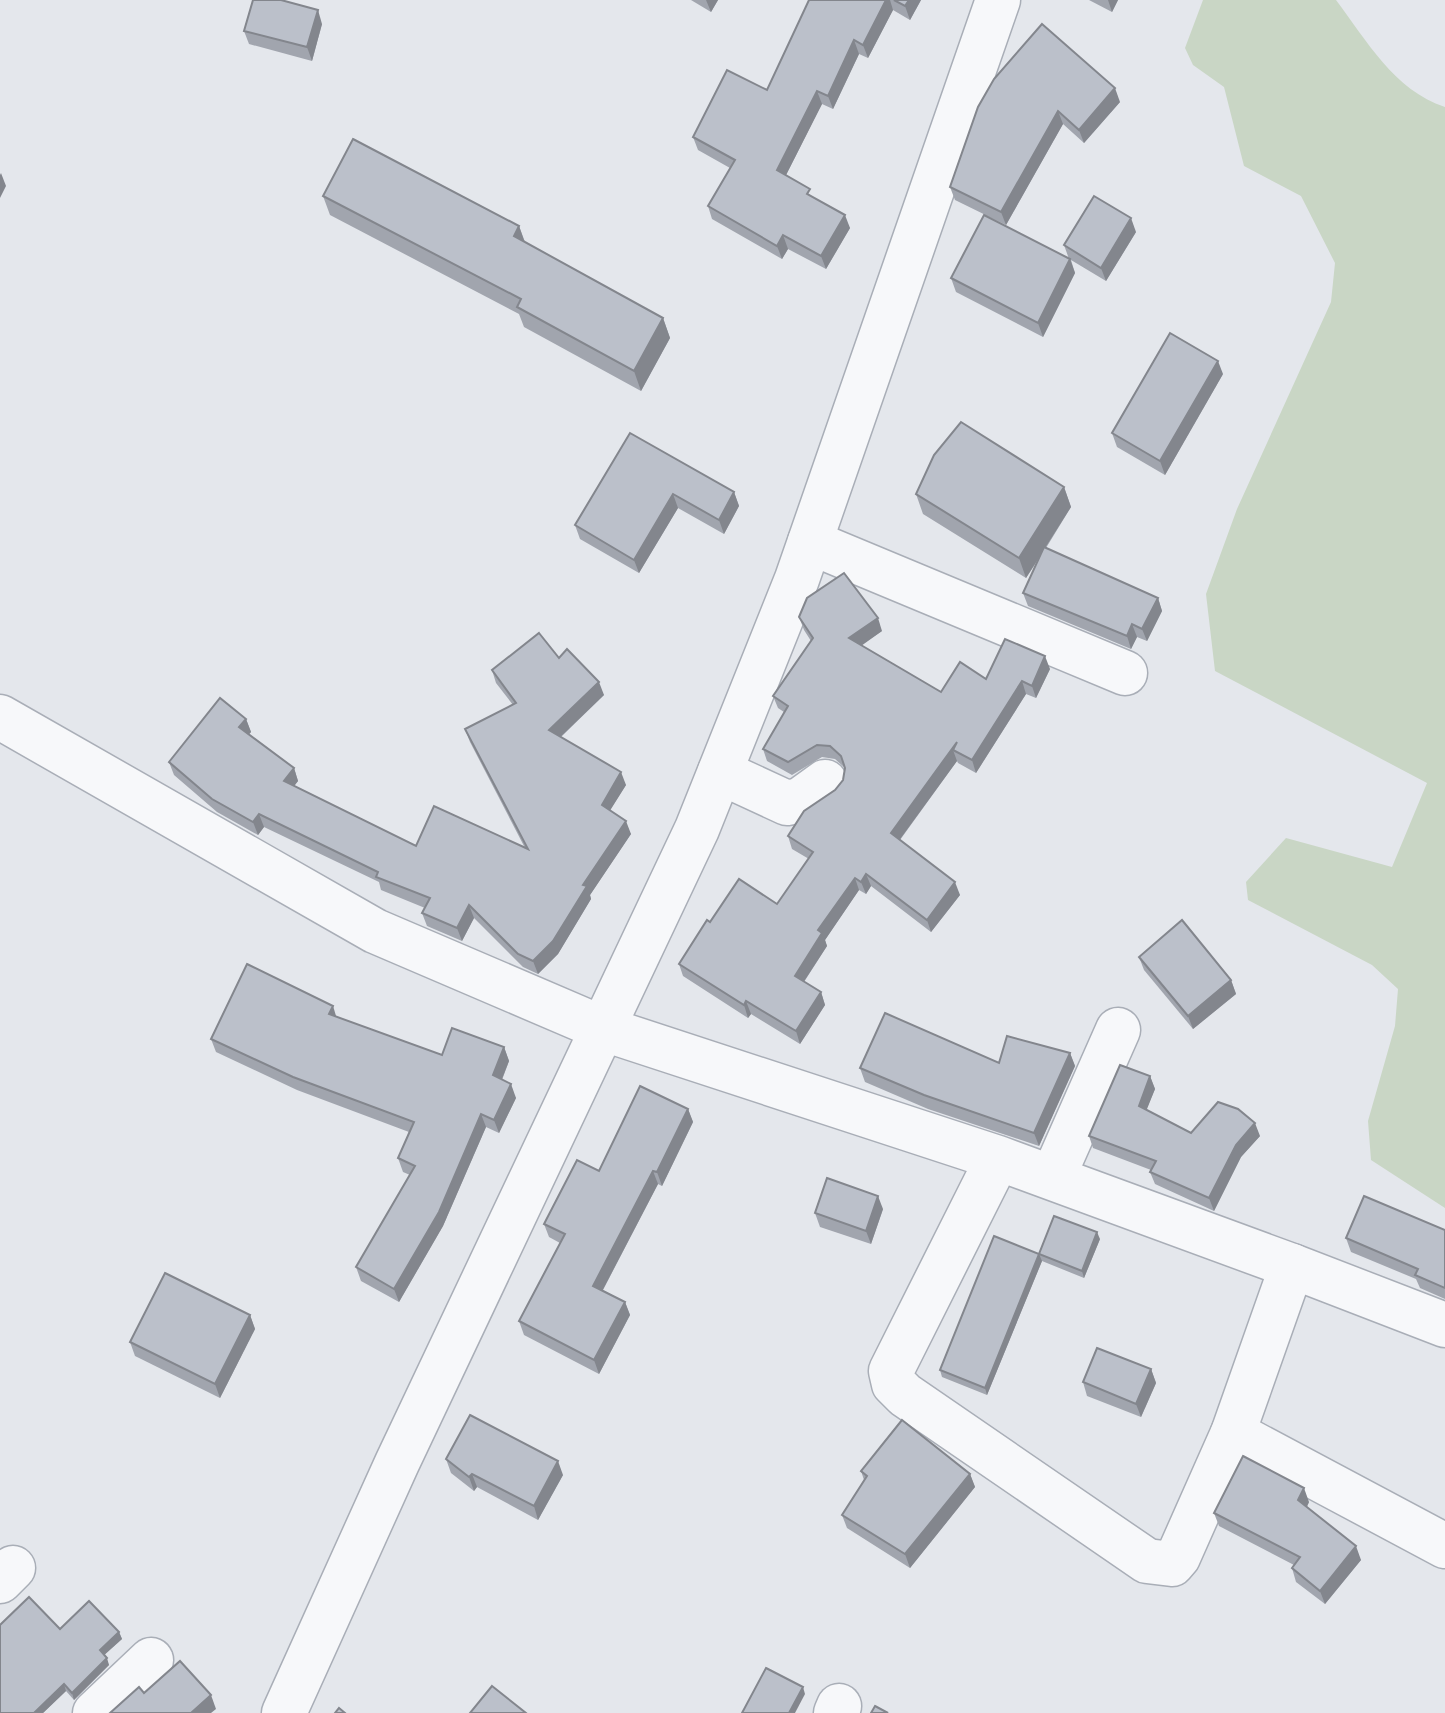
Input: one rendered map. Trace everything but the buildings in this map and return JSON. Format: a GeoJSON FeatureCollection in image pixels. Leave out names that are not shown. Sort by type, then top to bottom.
{"type":"FeatureCollection","features":[{"type":"Feature","properties":{"kind":"street"},"geometry":{"type":"LineString","coordinates":[[284,1713],[397,1463],[697,829],[810,542],[998,0]]}},
{"type":"Feature","properties":{"kind":"street"},"geometry":{"type":"LineString","coordinates":[[810,542],[1125,673]]}},
{"type":"Feature","properties":{"kind":"street"},"geometry":{"type":"LineString","coordinates":[[0,717],[375,931],[604,1029],[1053,1177],[1445,1325]]}},
{"type":"Feature","properties":{"kind":"street"},"geometry":{"type":"LineString","coordinates":[[720,772],[787,803],[800,800],[825,782]]}},
{"type":"Feature","properties":{"kind":"street"},"geometry":{"type":"LineString","coordinates":[[1053,1177],[1118,1030]]}},
{"type":"Feature","properties":{"kind":"street"},"geometry":{"type":"LineString","coordinates":[[998,1158],[891,1371],[894,1384],[905,1395],[1147,1561],[1160,1565],[1172,1564],[1178,1557],[1233,1433],[1292,1266]]}},
{"type":"Feature","properties":{"kind":"street"},"geometry":{"type":"LineString","coordinates":[[1233,1433],[1445,1546]]}},
{"type":"Feature","properties":{"kind":"street"},"geometry":{"type":"LineString","coordinates":[[95,1713],[151,1660]]}},
{"type":"Feature","properties":{"kind":"green space"},"geometry":{"type":"Polygon","coordinates":[[[1203,0],[1336,0],[1396,76],[1411,89],[1445,107],[1445,1208],[1371,1160],[1368,1121],[1395,1026],[1398,989],[1372,965],[1248,900],[1246,882],[1286,838],[1392,867],[1427,783],[1215,671],[1206,594],[1237,509],[1331,302],[1335,263],[1301,196],[1244,166],[1224,87],[1193,65],[1185,48],[1203,0]]]}}]}
